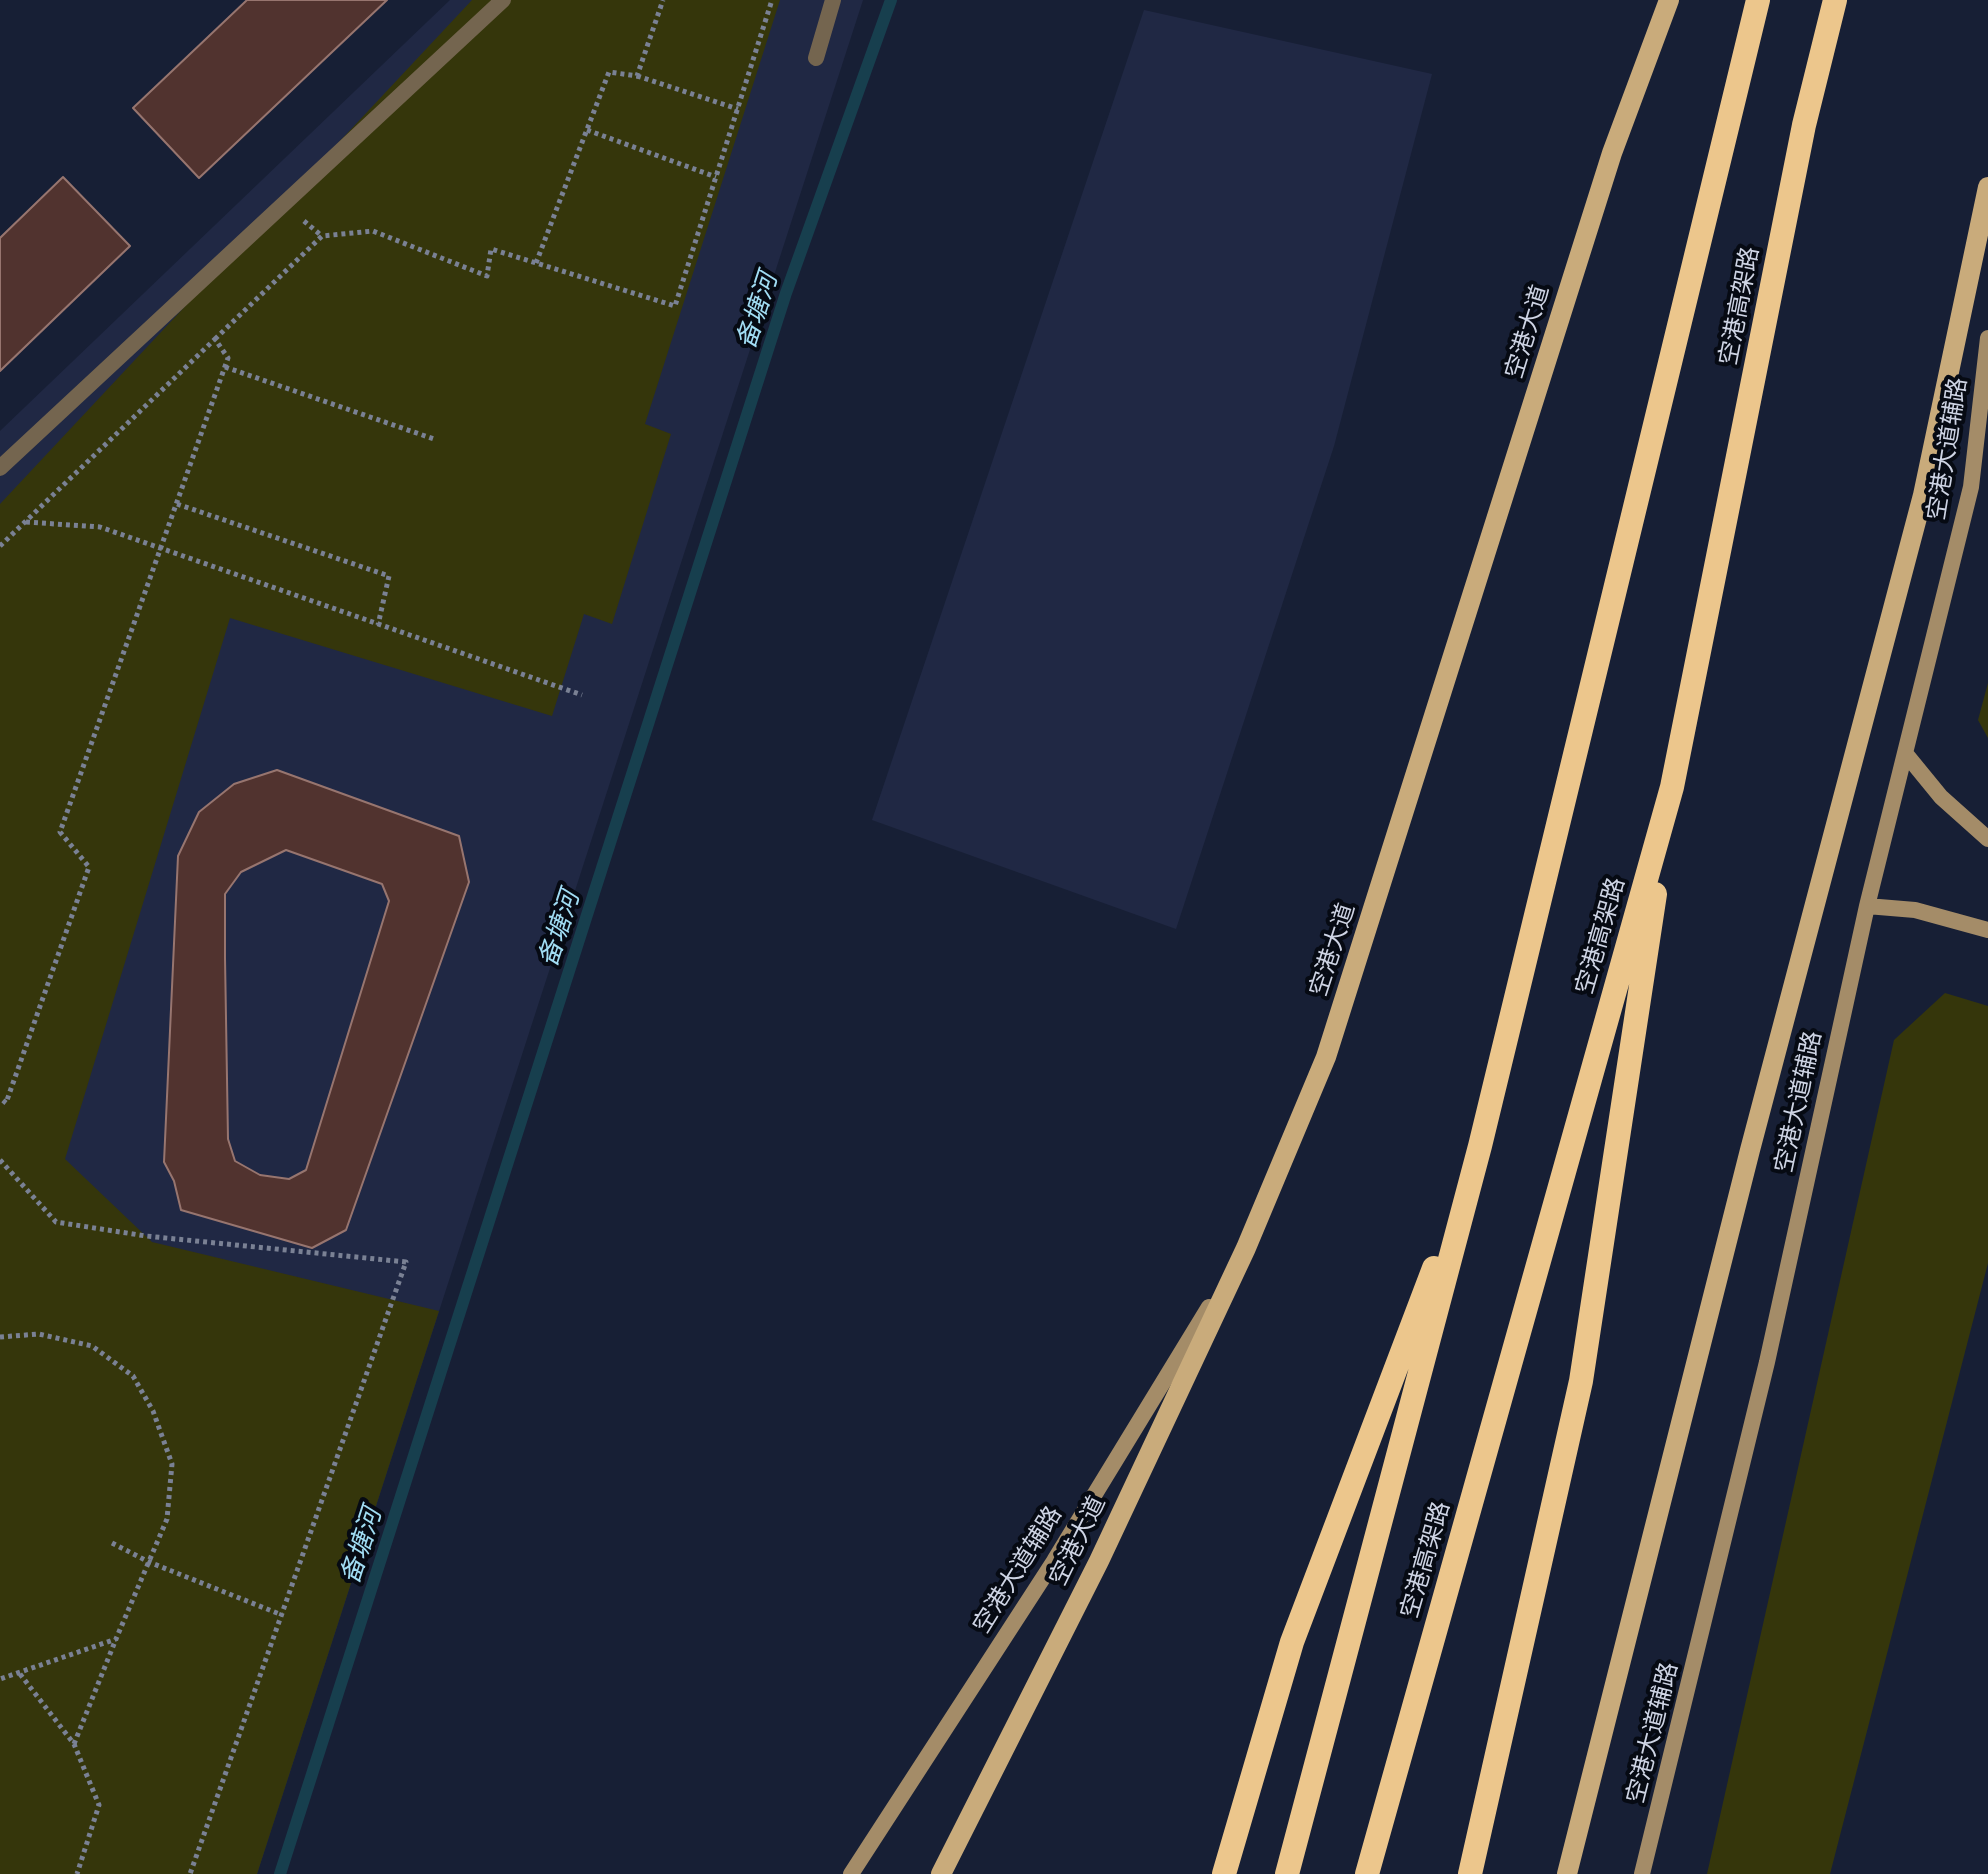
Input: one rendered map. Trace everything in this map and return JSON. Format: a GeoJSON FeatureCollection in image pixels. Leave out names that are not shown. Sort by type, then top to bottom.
{"type":"FeatureCollection","features":[{"type":"Feature","properties":{"kind":"highway"},"geometry":{"type":"LineString","coordinates":[[1287,1874],[1480,1146],[1758,0]]}},
{"type":"Feature","properties":{"kind":"highway","name":"空港高架路"},"geometry":{"type":"LineString","coordinates":[[1367,1874],[1672,787],[1804,125],[1835,0]]}},
{"type":"Feature","properties":{"kind":"highway"},"geometry":{"type":"LineString","coordinates":[[1470,1874],[1581,1381],[1672,787]]}},
{"type":"Feature","properties":{"kind":"highway"},"geometry":{"type":"LineString","coordinates":[[1224,1874],[1292,1642],[1480,1146]]}},
{"type":"Feature","properties":{"kind":"main road","name":"空港大道"},"geometry":{"type":"LineString","coordinates":[[941,1874],[1099,1561],[1246,1248],[1326,1057],[1612,153],[1669,0]]}},
{"type":"Feature","properties":{"kind":"main road"},"geometry":{"type":"LineString","coordinates":[[1567,1874],[1750,1150],[1923,495],[1988,187]]}},
{"type":"Feature","properties":{"kind":"main road","name":"空港大道辅路"},"geometry":{"type":"LineString","coordinates":[[1642,1874],[1767,1362],[1867,906],[1971,487],[1988,338]]}},
{"type":"Feature","properties":{"kind":"main road"},"geometry":{"type":"LineString","coordinates":[[1905,753],[1941,797],[1988,839]]}},
{"type":"Feature","properties":{"kind":"main road"},"geometry":{"type":"LineString","coordinates":[[1867,906],[1915,910],[1988,930]]}},
{"type":"Feature","properties":{"kind":"main road","name":"空港大道辅路"},"geometry":{"type":"LineString","coordinates":[[851,1874],[1054,1561],[1246,1248]]}},
{"type":"Feature","properties":{"kind":"street"},"geometry":{"type":"LineString","coordinates":[[0,468],[503,0]]}},
{"type":"Feature","properties":{"kind":"street"},"geometry":{"type":"LineString","coordinates":[[816,58],[833,0]]}},
{"type":"Feature","properties":{"kind":"path"},"geometry":{"type":"LineString","coordinates":[[637,76],[663,0]]}},
{"type":"Feature","properties":{"kind":"path"},"geometry":{"type":"LineString","coordinates":[[0,546],[322,236],[373,231],[487,276],[491,249],[675,306],[772,0]]}},
{"type":"Feature","properties":{"kind":"path"},"geometry":{"type":"LineString","coordinates":[[536,263],[609,72],[637,76],[738,109]]}},
{"type":"Feature","properties":{"kind":"path"},"geometry":{"type":"LineString","coordinates":[[587,130],[716,177]]}},
{"type":"Feature","properties":{"kind":"path"},"geometry":{"type":"LineString","coordinates":[[0,1098],[6,1103],[89,867],[60,832],[228,358],[215,339]]}},
{"type":"Feature","properties":{"kind":"path"},"geometry":{"type":"LineString","coordinates":[[225,367],[434,439]]}},
{"type":"Feature","properties":{"kind":"path"},"geometry":{"type":"LineString","coordinates":[[176,504],[389,576],[378,625]]}},
{"type":"Feature","properties":{"kind":"path"},"geometry":{"type":"LineString","coordinates":[[26,522],[100,527],[582,695]]}},
{"type":"Feature","properties":{"kind":"path"},"geometry":{"type":"LineString","coordinates":[[0,1160],[56,1222],[146,1236],[406,1262],[190,1874]]}},
{"type":"Feature","properties":{"kind":"path"},"geometry":{"type":"LineString","coordinates":[[0,1337],[39,1334],[92,1346],[133,1376],[153,1411],[172,1464],[167,1519],[74,1744]]}},
{"type":"Feature","properties":{"kind":"path"},"geometry":{"type":"LineString","coordinates":[[112,1543],[149,1562],[282,1615]]}},
{"type":"Feature","properties":{"kind":"path"},"geometry":{"type":"LineString","coordinates":[[0,1679],[116,1639]]}},
{"type":"Feature","properties":{"kind":"path"},"geometry":{"type":"LineString","coordinates":[[20,1674],[74,1744],[99,1805],[77,1874]]}},
{"type":"Feature","properties":{"kind":"shaded area"},"geometry":{"type":"Polygon","coordinates":[[[450,0],[863,0],[257,1874],[0,1874],[0,431],[450,0]]]}},
{"type":"Feature","properties":{"kind":"shaded area"},"geometry":{"type":"Polygon","coordinates":[[[472,0],[780,0],[645,424],[671,434],[612,624],[584,614],[552,716],[230,618],[65,1159],[152,1242],[439,1311],[257,1874],[0,1874],[0,504],[472,0]]]}},
{"type":"Feature","properties":{"kind":"shaded area"},"geometry":{"type":"Polygon","coordinates":[[[1144,10],[1432,74],[1334,446],[1176,929],[872,820],[1144,10]]]}},
{"type":"Feature","properties":{"kind":"shaded area"},"geometry":{"type":"Polygon","coordinates":[[[1988,683],[1988,738],[1978,720],[1988,683]]]}},
{"type":"Feature","properties":{"kind":"shaded area"},"geometry":{"type":"Polygon","coordinates":[[[1945,993],[1988,1006],[1988,1263],[1830,1874],[1707,1874],[1894,1040],[1945,993]]]}},
{"type":"Feature","properties":{"kind":"building"},"geometry":{"type":"Polygon","coordinates":[[[247,0],[387,0],[199,178],[133,108],[247,0]]]}},
{"type":"Feature","properties":{"kind":"building"},"geometry":{"type":"Polygon","coordinates":[[[63,177],[130,246],[0,371],[0,238],[63,177]]]}},
{"type":"Feature","properties":{"kind":"building"},"geometry":{"type":"Polygon","coordinates":[[[277,770],[459,836],[469,882],[346,1230],[312,1248],[181,1210],[174,1181],[164,1162],[178,856],[199,812],[234,784],[277,770]],[[286,850],[241,872],[225,894],[228,1139],[235,1161],[260,1175],[289,1179],[306,1170],[389,901],[382,884],[286,850]]]}},
{"type":"Feature","properties":{"kind":"waterway","name":"备塘河"},"geometry":{"type":"LineString","coordinates":[[280,1874],[786,293],[891,0]]}}]}
